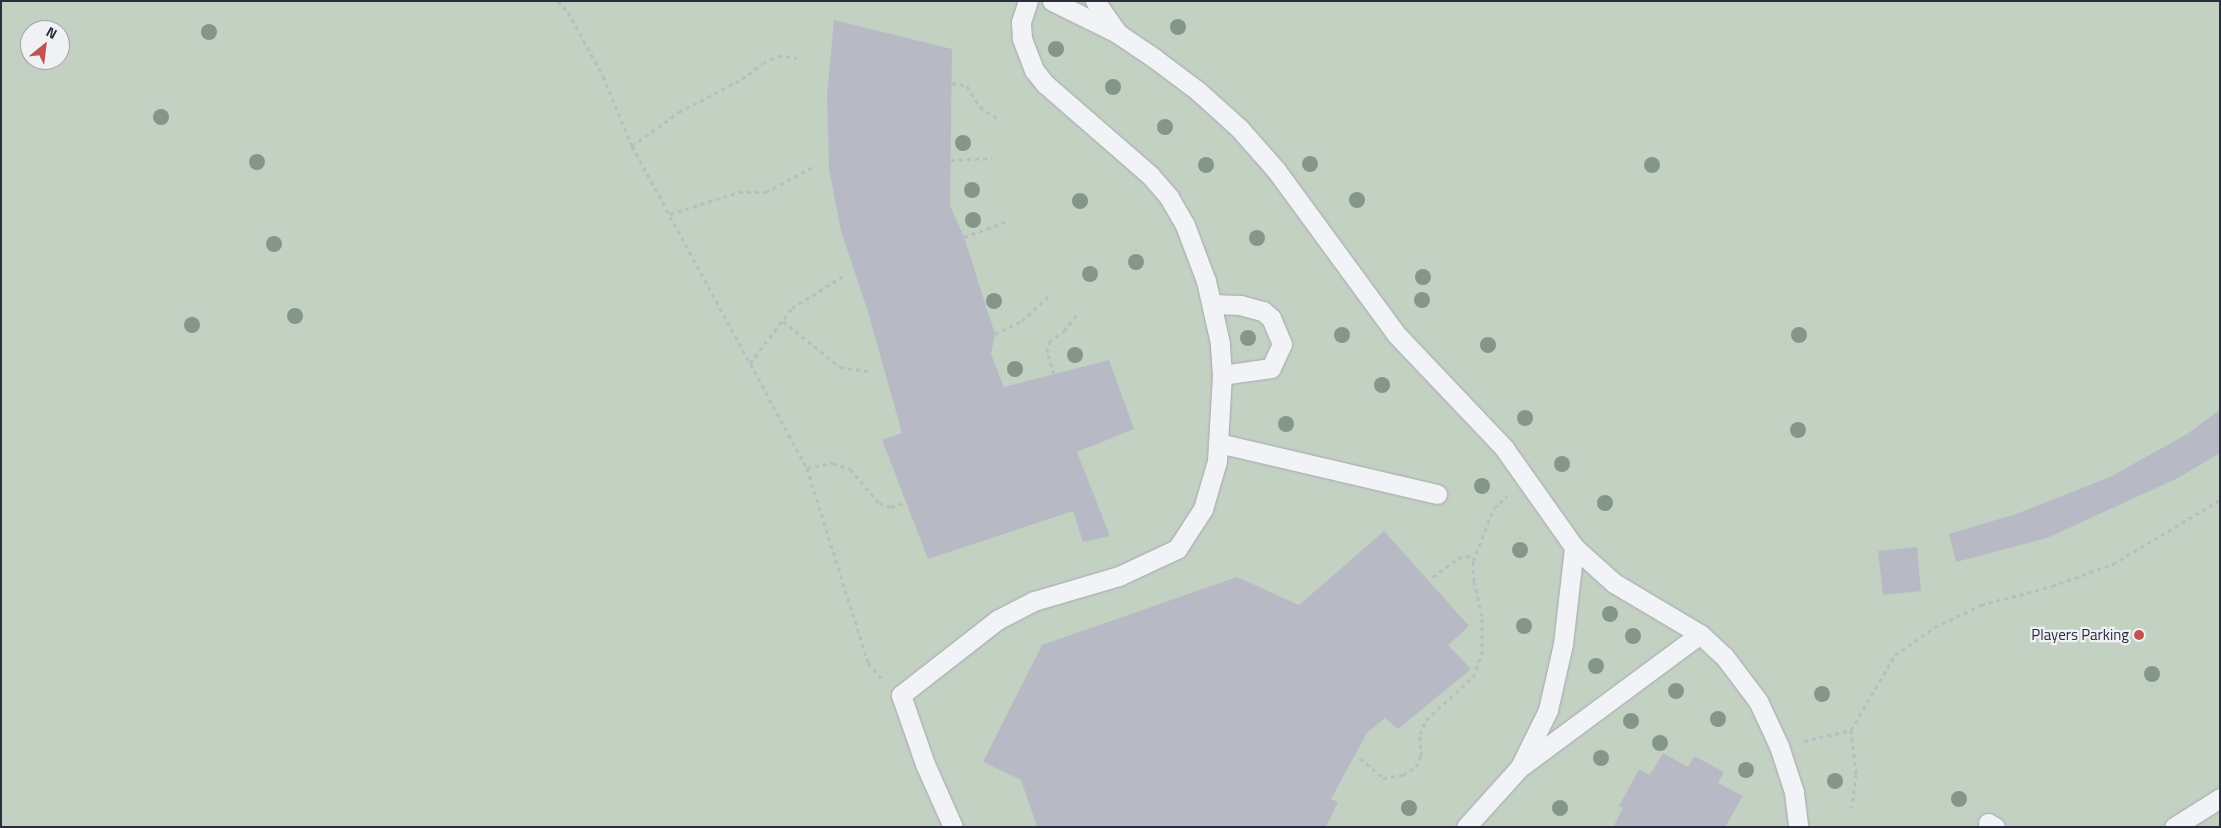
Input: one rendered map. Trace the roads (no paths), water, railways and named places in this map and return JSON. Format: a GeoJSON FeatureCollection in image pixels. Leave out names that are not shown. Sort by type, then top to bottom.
{"type":"FeatureCollection","features":[{"type":"Feature","properties":{"kind":"lane"},"geometry":{"type":"LineString","coordinates":[[953,827],[925,764],[901,695],[1003,616],[1050,594],[1119,576],[1178,549],[1203,509],[1212,484],[1218,443],[1222,375],[1212,304],[1199,259],[1169,197],[1124,150],[1046,84],[1034,70],[1022,38],[1022,22],[1028,1]]}},
{"type":"Feature","properties":{"kind":"lane"},"geometry":{"type":"LineString","coordinates":[[1052,1],[1117,33],[1198,91],[1239,128],[1276,170],[1396,334],[1480,421],[1527,481],[1574,547],[1614,583],[1700,634],[1724,656],[1758,701],[1779,746],[1794,792],[1798,827]]}},
{"type":"Feature","properties":{"kind":"lane"},"geometry":{"type":"LineString","coordinates":[[1095,1],[1117,33]]}},
{"type":"Feature","properties":{"kind":"lane"},"geometry":{"type":"LineString","coordinates":[[1212,304],[1240,305],[1263,311],[1271,318],[1282,344],[1271,368],[1222,375]]}},
{"type":"Feature","properties":{"kind":"lane"},"geometry":{"type":"LineString","coordinates":[[1218,443],[1438,494]]}},
{"type":"Feature","properties":{"kind":"lane"},"geometry":{"type":"LineString","coordinates":[[1520,767],[1548,710],[1557,678],[1574,547]]}},
{"type":"Feature","properties":{"kind":"lane"},"geometry":{"type":"LineString","coordinates":[[1466,827],[1520,767],[1700,634]]}},
{"type":"Feature","properties":{"kind":"lane"},"geometry":{"type":"LineString","coordinates":[[2174,827],[2220,798]]}},
{"type":"Feature","properties":{"kind":"place","name":"Players Parking"},"geometry":{"type":"Point","coordinates":[2139,635]}}]}
